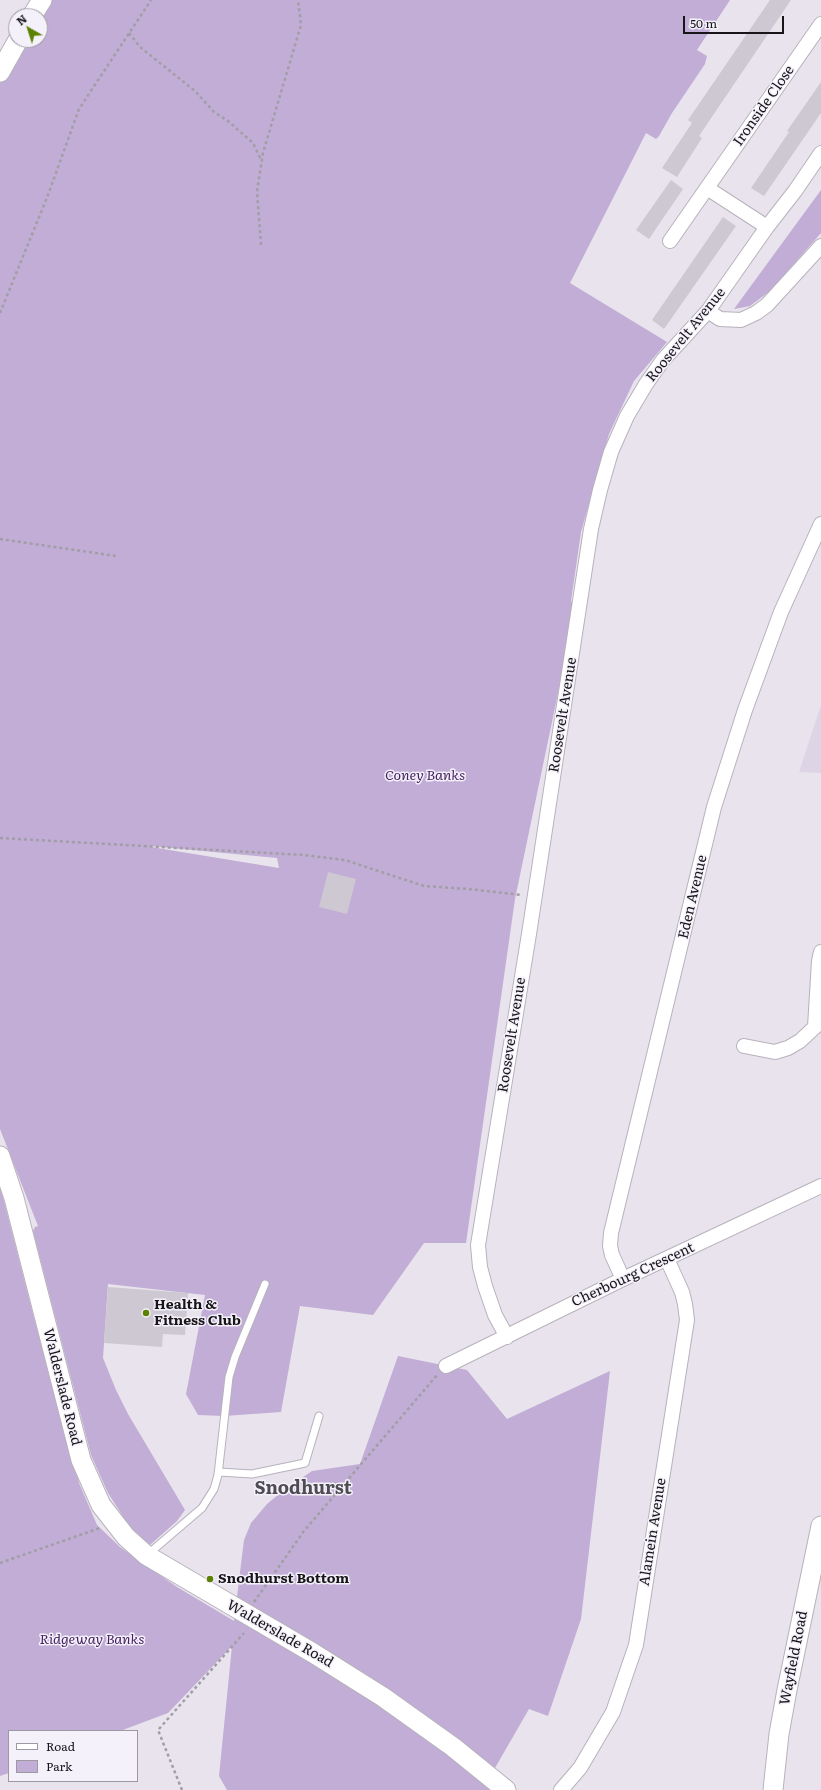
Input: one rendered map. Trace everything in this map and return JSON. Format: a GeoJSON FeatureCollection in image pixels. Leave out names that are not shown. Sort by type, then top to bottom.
{"type":"FeatureCollection","features":[{"type":"Feature","properties":{"kind":"street","name":"Ironside Close"},"geometry":{"type":"LineString","coordinates":[[670,241],[821,24]]}},
{"type":"Feature","properties":{"kind":"street"},"geometry":{"type":"LineString","coordinates":[[0,72],[14,48]]}},
{"type":"Feature","properties":{"kind":"street","name":"Roosevelt Avenue"},"geometry":{"type":"LineString","coordinates":[[507,1336],[495,1315],[485,1286],[480,1267],[478,1245],[591,529],[600,490],[611,452],[627,416],[646,384],[663,360],[708,311],[821,153]]}},
{"type":"Feature","properties":{"kind":"street"},"geometry":{"type":"LineString","coordinates":[[707,188],[767,227]]}},
{"type":"Feature","properties":{"kind":"street"},"geometry":{"type":"LineString","coordinates":[[708,311],[720,319],[741,320],[756,313],[767,305],[821,246]]}},
{"type":"Feature","properties":{"kind":"street","name":"Eden Avenue"},"geometry":{"type":"LineString","coordinates":[[623,1280],[614,1262],[610,1248],[612,1229],[714,807],[745,710],[781,612],[821,524]]}},
{"type":"Feature","properties":{"kind":"street"},"geometry":{"type":"LineString","coordinates":[[744,1046],[775,1052],[788,1048],[800,1041],[814,1027],[821,952]]}},
{"type":"Feature","properties":{"kind":"street","name":"Walderslade Road"},"geometry":{"type":"LineString","coordinates":[[0,1156],[14,1198],[81,1460],[101,1505],[126,1537],[146,1555],[351,1676],[394,1704],[453,1747],[506,1790]]}},
{"type":"Feature","properties":{"kind":"street","name":"Cherbourg Crescent"},"geometry":{"type":"LineString","coordinates":[[446,1366],[821,1186]]}},
{"type":"Feature","properties":{"kind":"street","name":"Alamein Avenue"},"geometry":{"type":"LineString","coordinates":[[561,1790],[587,1757],[613,1712],[636,1645],[687,1320],[682,1292],[667,1259]]}},
{"type":"Feature","properties":{"kind":"street","name":"Wayfield Road"},"geometry":{"type":"LineString","coordinates":[[773,1790],[779,1734],[787,1690],[821,1526]]}},
{"type":"Feature","properties":{"kind":"lane"},"geometry":{"type":"LineString","coordinates":[[146,1555],[202,1508],[214,1489],[219,1472],[229,1377],[264,1284]]}},
{"type":"Feature","properties":{"kind":"lane"},"geometry":{"type":"LineString","coordinates":[[219,1472],[252,1474],[305,1463],[319,1416]]}},
{"type":"Feature","properties":{"kind":"path"},"geometry":{"type":"LineString","coordinates":[[0,313],[48,195],[79,109],[151,0]]}},
{"type":"Feature","properties":{"kind":"path"},"geometry":{"type":"LineString","coordinates":[[261,245],[257,191],[261,162],[301,25],[298,0]]}},
{"type":"Feature","properties":{"kind":"path"},"geometry":{"type":"LineString","coordinates":[[130,33],[140,47],[195,91],[214,112],[228,121],[253,143],[261,162]]}},
{"type":"Feature","properties":{"kind":"path"},"geometry":{"type":"LineString","coordinates":[[0,539],[116,556]]}},
{"type":"Feature","properties":{"kind":"path"},"geometry":{"type":"LineString","coordinates":[[0,838],[304,855],[345,860],[424,886],[468,889],[534,897]]}},
{"type":"Feature","properties":{"kind":"path"},"geometry":{"type":"LineString","coordinates":[[246,1614],[304,1531],[425,1388],[446,1366]]}},
{"type":"Feature","properties":{"kind":"path"},"geometry":{"type":"LineString","coordinates":[[0,1563],[115,1523]]}},
{"type":"Feature","properties":{"kind":"path"},"geometry":{"type":"LineString","coordinates":[[182,1790],[158,1730],[244,1634]]}},
{"type":"Feature","properties":{"kind":"shaded area"},"geometry":{"type":"Polygon","coordinates":[[[821,705],[821,773],[799,772],[821,705]]]}},
{"type":"Feature","properties":{"kind":"green space","name":"Coney Banks"},"geometry":{"type":"Polygon","coordinates":[[[48,0],[730,0],[697,50],[707,56],[705,64],[672,113],[659,136],[656,139],[646,133],[570,283],[667,342],[634,381],[609,434],[581,532],[571,601],[576,607],[515,899],[466,1243],[424,1243],[373,1315],[300,1306],[281,1412],[224,1416],[198,1415],[186,1394],[205,1295],[108,1284],[103,1358],[128,1414],[185,1510],[177,1521],[150,1545],[131,1529],[108,1493],[91,1455],[33,1231],[35,1227],[38,1226],[0,1129],[0,82],[19,48],[48,48],[48,8],[44,8],[48,0]],[[151,846],[151,847],[279,868],[277,858],[151,846]]]}},
{"type":"Feature","properties":{"kind":"green space"},"geometry":{"type":"Polygon","coordinates":[[[821,190],[821,233],[770,291],[750,306],[734,309],[821,190]]]}},
{"type":"Feature","properties":{"kind":"green space","name":"Ridgeway Banks"},"geometry":{"type":"Polygon","coordinates":[[[0,1186],[79,1483],[97,1525],[120,1547],[177,1587],[234,1621],[244,1540],[251,1523],[267,1504],[284,1490],[312,1471],[360,1464],[398,1356],[467,1370],[507,1419],[610,1371],[581,1619],[548,1716],[529,1709],[488,1780],[500,1790],[227,1790],[219,1776],[232,1646],[168,1713],[123,1730],[8,1730],[8,1773],[0,1776],[0,1186]]]}},
{"type":"Feature","properties":{"kind":"building"},"geometry":{"type":"Polygon","coordinates":[[[770,0],[791,0],[699,136],[702,138],[677,177],[662,168],[692,123],[688,120],[770,0]]]}},
{"type":"Feature","properties":{"kind":"building"},"geometry":{"type":"Polygon","coordinates":[[[821,82],[821,113],[764,196],[751,188],[789,132],[787,131],[821,82]]]}},
{"type":"Feature","properties":{"kind":"building"},"geometry":{"type":"Polygon","coordinates":[[[671,180],[683,189],[649,239],[636,230],[671,180]]]}},
{"type":"Feature","properties":{"kind":"building"},"geometry":{"type":"Polygon","coordinates":[[[723,217],[736,226],[664,329],[652,320],[723,217]]]}},
{"type":"Feature","properties":{"kind":"building"},"geometry":{"type":"Polygon","coordinates":[[[328,872],[356,879],[347,914],[319,907],[328,872]]]}},
{"type":"Feature","properties":{"kind":"building","name":"Health & Fitness Club"},"geometry":{"type":"Polygon","coordinates":[[[108,1287],[188,1293],[185,1335],[163,1334],[162,1347],[104,1343],[108,1287]]]}},
{"type":"Feature","properties":{"kind":"place","name":"Health & Fitness Club"},"geometry":{"type":"Point","coordinates":[146,1313]}},
{"type":"Feature","properties":{"kind":"place","name":"Snodhurst Bottom"},"geometry":{"type":"Point","coordinates":[210,1579]}},
{"type":"Feature","properties":{"kind":"district","name":"Snodhurst"},"geometry":{"type":"Point","coordinates":[303,1489]}}]}
